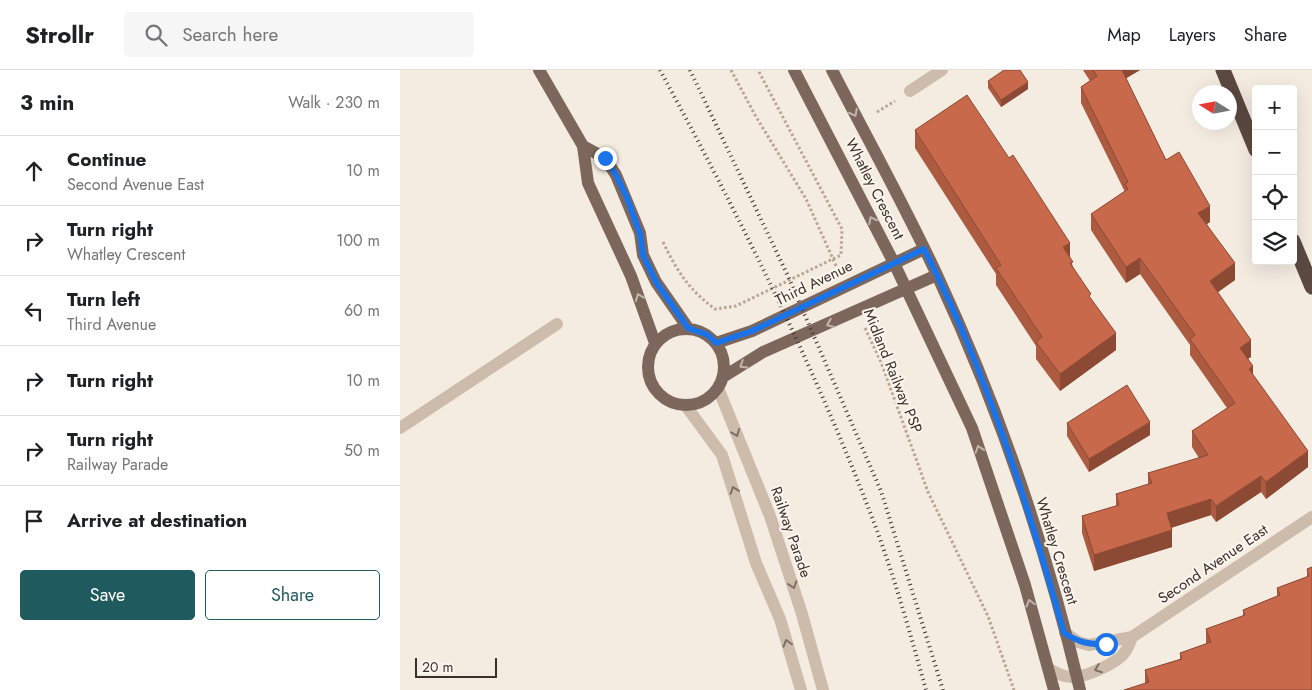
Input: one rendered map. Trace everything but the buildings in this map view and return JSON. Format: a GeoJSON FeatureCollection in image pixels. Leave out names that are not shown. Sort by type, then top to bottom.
{"type":"FeatureCollection","features":[{"type":"Feature","properties":{"kind":"highway"},"geometry":{"type":"LineString","coordinates":[[1223,70],[1252,140]]}},
{"type":"Feature","properties":{"kind":"highway"},"geometry":{"type":"LineString","coordinates":[[1297,251],[1312,287]]}},
{"type":"Feature","properties":{"kind":"main road"},"geometry":{"type":"LineString","coordinates":[[539,70],[583,146],[588,183],[631,276],[656,343]]}},
{"type":"Feature","properties":{"kind":"main road","name":"Whatley Crescent"},"geometry":{"type":"LineString","coordinates":[[794,70],[894,263],[972,428],[1025,585],[1054,690]]}},
{"type":"Feature","properties":{"kind":"main road","name":"Whatley Crescent"},"geometry":{"type":"LineString","coordinates":[[832,70],[937,275],[1002,435],[1043,558],[1080,690]]}},
{"type":"Feature","properties":{"kind":"main road"},"geometry":{"type":"LineString","coordinates":[[583,146],[605,158],[616,175],[640,234],[646,262],[656,282],[688,328]]}},
{"type":"Feature","properties":{"kind":"main road","name":"Third Avenue"},"geometry":{"type":"LineString","coordinates":[[716,343],[752,331],[924,249]]}},
{"type":"Feature","properties":{"kind":"main road"},"geometry":{"type":"LineString","coordinates":[[721,383],[724,365],[716,343],[708,335],[688,328],[664,335],[656,343],[650,354],[647,366],[649,379],[654,390],[669,401],[686,406],[704,401],[721,383],[763,352],[907,290],[937,275]]}},
{"type":"Feature","properties":{"kind":"street"},"geometry":{"type":"LineString","coordinates":[[910,91],[942,70]]}},
{"type":"Feature","properties":{"kind":"street"},"geometry":{"type":"LineString","coordinates":[[400,428],[557,324]]}},
{"type":"Feature","properties":{"kind":"street","name":"Railway Parade"},"geometry":{"type":"LineString","coordinates":[[721,383],[770,516],[802,614],[823,690]]}},
{"type":"Feature","properties":{"kind":"street"},"geometry":{"type":"LineString","coordinates":[[686,406],[722,455],[756,563],[780,619],[801,690]]}},
{"type":"Feature","properties":{"kind":"street","name":"Second Avenue East"},"geometry":{"type":"LineString","coordinates":[[1064,633],[1078,642],[1089,644],[1132,638],[1312,517]]}},
{"type":"Feature","properties":{"kind":"street","name":"Second Avenue East"},"geometry":{"type":"LineString","coordinates":[[1077,677],[1106,666],[1125,654],[1132,638]]}},
{"type":"Feature","properties":{"kind":"street"},"geometry":{"type":"LineString","coordinates":[[1049,669],[1061,675],[1077,677]]}},
{"type":"Feature","properties":{"kind":"path"},"geometry":{"type":"LineString","coordinates":[[731,70],[755,115],[806,199],[839,272]]}},
{"type":"Feature","properties":{"kind":"path"},"geometry":{"type":"LineString","coordinates":[[659,234],[671,259],[694,293],[716,309],[736,306],[841,255],[842,229],[758,70]]}},
{"type":"Feature","properties":{"kind":"path"},"geometry":{"type":"LineString","coordinates":[[878,121],[874,113],[910,91]]}},
{"type":"Feature","properties":{"kind":"path","name":"Midland Railway PSP"},"geometry":{"type":"LineString","coordinates":[[864,326],[881,362],[928,492],[988,616],[1014,690]]}},
{"type":"Feature","properties":{"kind":"railway"},"geometry":{"type":"LineString","coordinates":[[660,70],[747,236],[826,405],[881,541],[926,690]]}},
{"type":"Feature","properties":{"kind":"railway"},"geometry":{"type":"LineString","coordinates":[[690,70],[787,274],[881,491],[943,690]]}},
{"type":"Feature","properties":{"kind":"route"},"geometry":{"type":"LineString","coordinates":[[605,158],[627,198],[640,234],[643,255],[656,282],[688,328],[708,335],[716,343],[752,331],[924,249],[968,347],[1002,435],[1043,558],[1064,633],[1078,642],[1106,644]]}}]}
